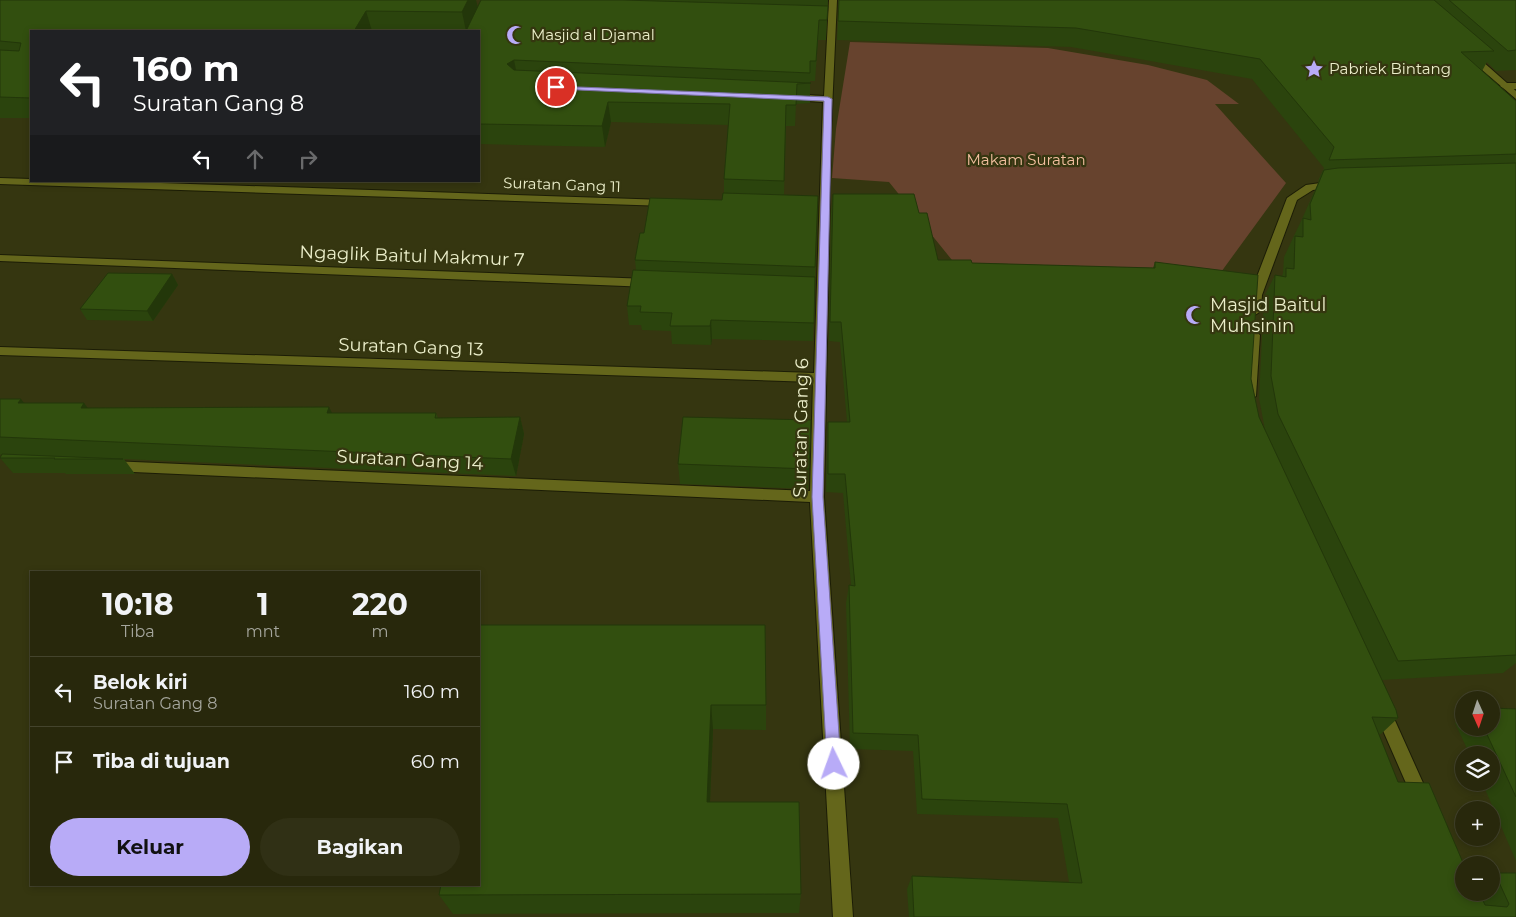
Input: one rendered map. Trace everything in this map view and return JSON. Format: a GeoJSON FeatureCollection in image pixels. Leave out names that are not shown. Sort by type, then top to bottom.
{"type":"FeatureCollection","features":[{"type":"Feature","properties":{"kind":"street","name":"Suratan Gang 6"},"geometry":{"type":"LineString","coordinates":[[833,0],[829,22],[828,99],[819,208],[817,290],[820,378],[818,497],[843,917]]}},
{"type":"Feature","properties":{"kind":"street"},"geometry":{"type":"LineString","coordinates":[[1461,46],[1516,96]]}},
{"type":"Feature","properties":{"kind":"street"},"geometry":{"type":"LineString","coordinates":[[1505,86],[1516,86]]}},
{"type":"Feature","properties":{"kind":"street"},"geometry":{"type":"LineString","coordinates":[[780,97],[828,99]]}},
{"type":"Feature","properties":{"kind":"street","name":"Suratan Gang 11"},"geometry":{"type":"LineString","coordinates":[[0,181],[677,204]]}},
{"type":"Feature","properties":{"kind":"street"},"geometry":{"type":"LineString","coordinates":[[374,194],[381,182]]}},
{"type":"Feature","properties":{"kind":"street"},"geometry":{"type":"LineString","coordinates":[[1252,408],[1250,398],[1256,295],[1292,198],[1310,187],[1347,184]]}},
{"type":"Feature","properties":{"kind":"street","name":"Ngaglik Baitul Makmur 7"},"geometry":{"type":"LineString","coordinates":[[0,258],[664,284]]}},
{"type":"Feature","properties":{"kind":"street","name":"Suratan Gang 13"},"geometry":{"type":"LineString","coordinates":[[0,352],[820,378]]}},
{"type":"Feature","properties":{"kind":"street","name":"Suratan Gang 14"},"geometry":{"type":"LineString","coordinates":[[99,465],[818,497]]}},
{"type":"Feature","properties":{"kind":"street"},"geometry":{"type":"LineString","coordinates":[[1377,699],[1429,817]]}},
{"type":"Feature","properties":{"kind":"green space","name":"Makam Suratan"},"geometry":{"type":"Polygon","coordinates":[[[850,42],[1048,48],[1148,65],[1207,80],[1239,104],[1215,104],[1286,183],[1216,279],[960,270],[889,182],[832,178],[836,129],[850,42]]]}},
{"type":"Feature","properties":{"kind":"building"},"geometry":{"type":"Polygon","coordinates":[[[0,0],[468,0],[462,12],[366,11],[355,30],[30,30],[30,98],[0,97],[0,50],[19,51],[21,43],[0,41],[0,0]]]}},
{"type":"Feature","properties":{"kind":"building"},"geometry":{"type":"Polygon","coordinates":[[[481,0],[623,0],[828,6],[827,20],[819,20],[816,61],[810,61],[810,73],[514,60],[507,64],[514,70],[811,83],[797,84],[796,105],[786,105],[784,181],[724,179],[730,104],[608,102],[602,126],[480,124],[480,30],[466,30],[481,0]]]}},
{"type":"Feature","properties":{"kind":"building"},"geometry":{"type":"Polygon","coordinates":[[[839,0],[1434,0],[1494,51],[1461,52],[1516,101],[1516,154],[1329,160],[1334,147],[1260,59],[1076,28],[838,21],[839,0]]]}},
{"type":"Feature","properties":{"kind":"building"},"geometry":{"type":"Polygon","coordinates":[[[1449,0],[1516,0],[1516,50],[1508,51],[1449,0]]]}},
{"type":"Feature","properties":{"kind":"building"},"geometry":{"type":"Polygon","coordinates":[[[1516,163],[1516,655],[1398,661],[1278,414],[1271,376],[1275,275],[1286,277],[1286,268],[1294,269],[1295,236],[1303,237],[1303,218],[1311,220],[1310,204],[1324,170],[1516,163]]]}},
{"type":"Feature","properties":{"kind":"building"},"geometry":{"type":"Polygon","coordinates":[[[723,193],[818,196],[815,267],[635,260],[640,233],[644,233],[650,198],[722,200],[723,193]]]}},
{"type":"Feature","properties":{"kind":"building"},"geometry":{"type":"Polygon","coordinates":[[[833,194],[914,194],[919,213],[927,213],[938,260],[971,260],[972,263],[1155,268],[1155,262],[1258,275],[1251,379],[1259,417],[1396,710],[1398,718],[1372,717],[1398,782],[1429,783],[1460,856],[1455,856],[1455,901],[1483,901],[1485,905],[1507,907],[1509,904],[1500,884],[1500,873],[1516,873],[1516,917],[914,917],[912,876],[1082,883],[1067,804],[922,799],[918,735],[853,733],[849,585],[855,586],[845,474],[828,474],[828,422],[850,422],[841,322],[830,322],[833,194]]]}},
{"type":"Feature","properties":{"kind":"building"},"geometry":{"type":"Polygon","coordinates":[[[633,270],[815,277],[814,323],[711,320],[710,326],[670,326],[672,313],[640,312],[641,306],[627,306],[633,270]]]}},
{"type":"Feature","properties":{"kind":"building"},"geometry":{"type":"Polygon","coordinates":[[[108,273],[172,274],[147,311],[80,309],[108,273]]]}},
{"type":"Feature","properties":{"kind":"building"},"geometry":{"type":"Polygon","coordinates":[[[0,399],[21,399],[18,403],[84,403],[81,408],[329,407],[327,413],[436,413],[435,418],[520,417],[511,459],[0,437],[0,399]]]}},
{"type":"Feature","properties":{"kind":"building"},"geometry":{"type":"Polygon","coordinates":[[[683,417],[811,420],[809,469],[678,464],[683,417]]]}},
{"type":"Feature","properties":{"kind":"building"},"geometry":{"type":"Polygon","coordinates":[[[2,454],[123,459],[0,458],[2,454]]]}},
{"type":"Feature","properties":{"kind":"building"},"geometry":{"type":"Polygon","coordinates":[[[480,625],[765,625],[766,705],[711,705],[707,802],[799,802],[801,894],[439,895],[441,886],[480,886],[480,625]]]}},
{"type":"Feature","properties":{"kind":"building"},"geometry":{"type":"Polygon","coordinates":[[[1500,708],[1516,709],[1516,797],[1500,762],[1500,746],[1492,746],[1488,736],[1500,736],[1500,708]]]}},
{"type":"Feature","properties":{"kind":"place","name":"Masjid al Djamal"},"geometry":{"type":"Point","coordinates":[516,35]}},
{"type":"Feature","properties":{"kind":"place","name":"Pabriek Bintang"},"geometry":{"type":"Point","coordinates":[1314,69]}},
{"type":"Feature","properties":{"kind":"place","name":"Masjid Baitul Muhsinin"},"geometry":{"type":"Point","coordinates":[1195,315]}},
{"type":"Feature","properties":{"kind":"route"},"geometry":{"type":"LineString","coordinates":[[556,87],[828,99],[818,497],[834,764]]}}]}
